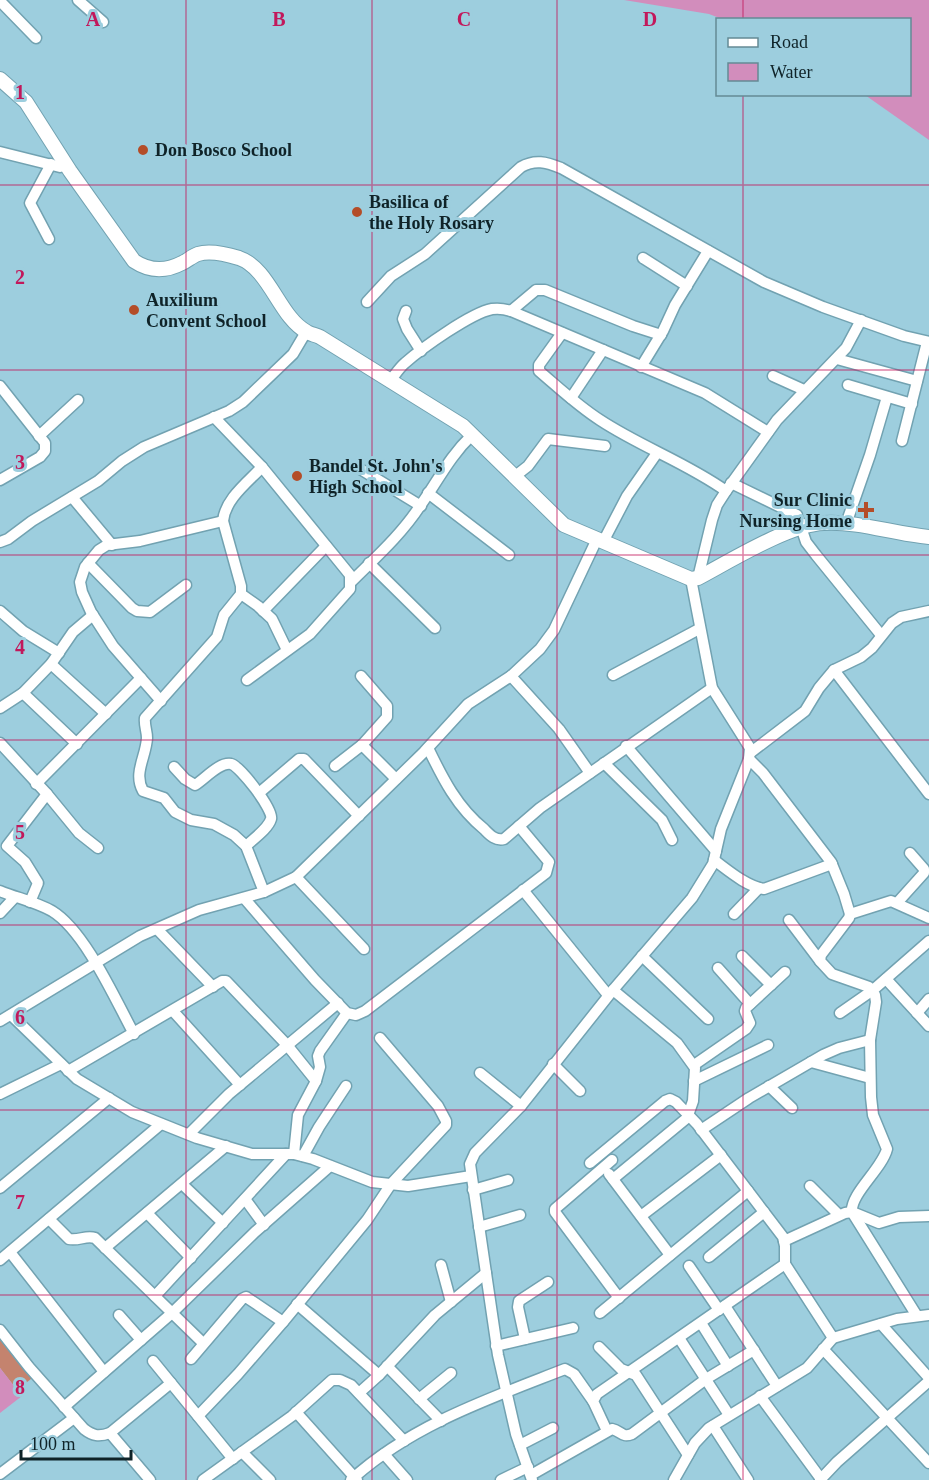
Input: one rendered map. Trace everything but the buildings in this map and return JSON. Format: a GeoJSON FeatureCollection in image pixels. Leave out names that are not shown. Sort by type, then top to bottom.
{"type":"FeatureCollection","features":[{"type":"Feature","properties":{"kind":"main road"},"geometry":{"type":"LineString","coordinates":[[0,79],[26,102],[65,164],[134,261],[145,268],[154,269],[175,267],[197,255],[206,253],[219,253],[241,259],[261,276],[296,324],[463,426],[564,525],[694,579],[799,527],[823,523],[846,524],[929,537]]}},
{"type":"Feature","properties":{"kind":"street"},"geometry":{"type":"LineString","coordinates":[[78,0],[103,22]]}},
{"type":"Feature","properties":{"kind":"street"},"geometry":{"type":"LineString","coordinates":[[0,1],[36,38]]}},
{"type":"Feature","properties":{"kind":"street"},"geometry":{"type":"LineString","coordinates":[[0,152],[60,166],[65,164]]}},
{"type":"Feature","properties":{"kind":"street"},"geometry":{"type":"LineString","coordinates":[[367,302],[391,276],[425,254],[521,167],[538,161],[561,168],[764,282],[861,321],[928,342],[902,441]]}},
{"type":"Feature","properties":{"kind":"street"},"geometry":{"type":"LineString","coordinates":[[49,239],[30,203],[51,164]]}},
{"type":"Feature","properties":{"kind":"street"},"geometry":{"type":"LineString","coordinates":[[641,367],[708,251]]}},
{"type":"Feature","properties":{"kind":"street"},"geometry":{"type":"LineString","coordinates":[[643,258],[687,286]]}},
{"type":"Feature","properties":{"kind":"street"},"geometry":{"type":"LineString","coordinates":[[511,311],[536,290],[545,290],[633,326],[661,334]]}},
{"type":"Feature","properties":{"kind":"street"},"geometry":{"type":"LineString","coordinates":[[390,381],[404,363],[470,318],[490,309],[499,308],[511,311],[705,393],[768,432]]}},
{"type":"Feature","properties":{"kind":"street"},"geometry":{"type":"LineString","coordinates":[[406,311],[403,319],[421,351]]}},
{"type":"Feature","properties":{"kind":"street"},"geometry":{"type":"LineString","coordinates":[[530,1474],[520,1445],[496,1346],[470,1164],[475,1153],[521,1106],[610,993],[692,898],[715,856],[721,829],[750,748],[712,688],[699,629],[694,579],[717,505],[768,432],[804,390],[846,348],[861,321]]}},
{"type":"Feature","properties":{"kind":"street"},"geometry":{"type":"LineString","coordinates":[[0,542],[72,497],[144,447],[229,411],[255,392],[293,354],[306,332]]}},
{"type":"Feature","properties":{"kind":"street"},"geometry":{"type":"LineString","coordinates":[[562,333],[539,365],[538,371],[613,428],[657,453],[796,515],[800,521],[799,527],[816,555],[881,635]]}},
{"type":"Feature","properties":{"kind":"street"},"geometry":{"type":"LineString","coordinates":[[571,398],[603,350]]}},
{"type":"Feature","properties":{"kind":"street"},"geometry":{"type":"LineString","coordinates":[[837,359],[917,381]]}},
{"type":"Feature","properties":{"kind":"street"},"geometry":{"type":"LineString","coordinates":[[773,376],[804,390]]}},
{"type":"Feature","properties":{"kind":"street"},"geometry":{"type":"LineString","coordinates":[[848,385],[912,404]]}},
{"type":"Feature","properties":{"kind":"street"},"geometry":{"type":"LineString","coordinates":[[0,386],[45,443],[44,454],[2,475]]}},
{"type":"Feature","properties":{"kind":"street"},"geometry":{"type":"LineString","coordinates":[[846,524],[863,472],[868,464],[887,397]]}},
{"type":"Feature","properties":{"kind":"street"},"geometry":{"type":"LineString","coordinates":[[39,436],[78,400]]}},
{"type":"Feature","properties":{"kind":"street"},"geometry":{"type":"LineString","coordinates":[[214,417],[262,467],[350,575],[351,582],[350,589],[344,598],[310,634],[247,680]]}},
{"type":"Feature","properties":{"kind":"street"},"geometry":{"type":"LineString","coordinates":[[514,477],[528,466],[548,439],[603,446],[613,428]]}},
{"type":"Feature","properties":{"kind":"street"},"geometry":{"type":"LineString","coordinates":[[351,582],[404,528],[421,506],[446,464],[472,435]]}},
{"type":"Feature","properties":{"kind":"street"},"geometry":{"type":"LineString","coordinates":[[0,1021],[140,936],[199,910],[264,892],[296,877],[428,748],[468,704],[511,676],[540,649],[554,630],[600,541],[627,496],[657,453]]}},
{"type":"Feature","properties":{"kind":"street"},"geometry":{"type":"LineString","coordinates":[[262,467],[229,502],[222,521],[241,586],[241,594],[225,615],[217,637],[145,718],[147,740],[139,770],[139,784],[143,791],[164,798],[174,812],[191,820],[223,828],[246,846],[264,892]]}},
{"type":"Feature","properties":{"kind":"street"},"geometry":{"type":"LineString","coordinates":[[357,467],[421,506]]}},
{"type":"Feature","properties":{"kind":"street"},"geometry":{"type":"LineString","coordinates":[[428,493],[509,555]]}},
{"type":"Feature","properties":{"kind":"street"},"geometry":{"type":"LineString","coordinates":[[72,497],[112,545]]}},
{"type":"Feature","properties":{"kind":"street"},"geometry":{"type":"LineString","coordinates":[[161,701],[113,646],[93,615],[82,592],[80,582],[85,567],[99,550],[112,545],[140,541],[222,521]]}},
{"type":"Feature","properties":{"kind":"street"},"geometry":{"type":"LineString","coordinates":[[263,611],[326,546]]}},
{"type":"Feature","properties":{"kind":"street"},"geometry":{"type":"LineString","coordinates":[[88,563],[132,608],[144,613],[150,612],[186,585]]}},
{"type":"Feature","properties":{"kind":"street"},"geometry":{"type":"LineString","coordinates":[[369,563],[435,628]]}},
{"type":"Feature","properties":{"kind":"street"},"geometry":{"type":"LineString","coordinates":[[241,594],[272,619],[287,650]]}},
{"type":"Feature","properties":{"kind":"street"},"geometry":{"type":"LineString","coordinates":[[749,756],[805,711],[819,688],[834,670],[861,657],[872,648],[892,623],[901,617],[929,611]]}},
{"type":"Feature","properties":{"kind":"street"},"geometry":{"type":"LineString","coordinates":[[0,708],[23,693],[51,664],[73,632],[93,615]]}},
{"type":"Feature","properties":{"kind":"street"},"geometry":{"type":"LineString","coordinates":[[2,617],[59,653]]}},
{"type":"Feature","properties":{"kind":"street"},"geometry":{"type":"LineString","coordinates":[[613,675],[699,629]]}},
{"type":"Feature","properties":{"kind":"street"},"geometry":{"type":"LineString","coordinates":[[51,664],[106,714]]}},
{"type":"Feature","properties":{"kind":"street"},"geometry":{"type":"LineString","coordinates":[[834,670],[929,794]]}},
{"type":"Feature","properties":{"kind":"street"},"geometry":{"type":"LineString","coordinates":[[335,766],[362,744],[387,717],[387,706],[361,676]]}},
{"type":"Feature","properties":{"kind":"street"},"geometry":{"type":"LineString","coordinates":[[511,676],[559,729],[590,773]]}},
{"type":"Feature","properties":{"kind":"street"},"geometry":{"type":"LineString","coordinates":[[36,784],[141,678]]}},
{"type":"Feature","properties":{"kind":"street"},"geometry":{"type":"LineString","coordinates":[[428,748],[447,788],[468,816],[500,840],[626,746],[712,688]]}},
{"type":"Feature","properties":{"kind":"street"},"geometry":{"type":"LineString","coordinates":[[23,693],[77,744]]}},
{"type":"Feature","properties":{"kind":"street"},"geometry":{"type":"LineString","coordinates":[[0,743],[79,833],[98,848]]}},
{"type":"Feature","properties":{"kind":"street"},"geometry":{"type":"LineString","coordinates":[[362,744],[396,779]]}},
{"type":"Feature","properties":{"kind":"street"},"geometry":{"type":"LineString","coordinates":[[626,746],[715,856],[759,888],[764,889],[832,864]]}},
{"type":"Feature","properties":{"kind":"street"},"geometry":{"type":"LineString","coordinates":[[749,756],[832,864],[850,914],[821,955],[820,961]]}},
{"type":"Feature","properties":{"kind":"street"},"geometry":{"type":"LineString","coordinates":[[259,793],[299,759],[304,759],[358,816]]}},
{"type":"Feature","properties":{"kind":"street"},"geometry":{"type":"LineString","coordinates":[[604,763],[662,820],[672,840]]}},
{"type":"Feature","properties":{"kind":"street"},"geometry":{"type":"LineString","coordinates":[[174,767],[185,780],[195,785],[223,765],[236,766],[259,793],[272,817],[246,846]]}},
{"type":"Feature","properties":{"kind":"street"},"geometry":{"type":"LineString","coordinates":[[30,902],[38,883],[25,862],[7,846],[47,794]]}},
{"type":"Feature","properties":{"kind":"street"},"geometry":{"type":"LineString","coordinates":[[244,898],[347,1013],[356,1015],[365,1011],[546,873],[549,862],[519,826]]}},
{"type":"Feature","properties":{"kind":"street"},"geometry":{"type":"LineString","coordinates":[[897,903],[924,873],[924,869],[910,853]]}},
{"type":"Feature","properties":{"kind":"street"},"geometry":{"type":"LineString","coordinates":[[296,877],[364,949]]}},
{"type":"Feature","properties":{"kind":"street"},"geometry":{"type":"LineString","coordinates":[[734,914],[759,888]]}},
{"type":"Feature","properties":{"kind":"street"},"geometry":{"type":"LineString","coordinates":[[523,890],[610,993],[677,1043],[694,1065],[693,1101],[689,1115],[613,1179]]}},
{"type":"Feature","properties":{"kind":"street"},"geometry":{"type":"LineString","coordinates":[[0,891],[52,912],[69,925],[95,963],[134,1034]]}},
{"type":"Feature","properties":{"kind":"street"},"geometry":{"type":"LineString","coordinates":[[0,913],[15,897]]}},
{"type":"Feature","properties":{"kind":"street"},"geometry":{"type":"LineString","coordinates":[[850,914],[891,901],[929,918]]}},
{"type":"Feature","properties":{"kind":"street"},"geometry":{"type":"LineString","coordinates":[[789,920],[832,974],[873,990]]}},
{"type":"Feature","properties":{"kind":"street"},"geometry":{"type":"LineString","coordinates":[[157,928],[213,987]]}},
{"type":"Feature","properties":{"kind":"street"},"geometry":{"type":"LineString","coordinates":[[840,1013],[873,990],[929,941]]}},
{"type":"Feature","properties":{"kind":"street"},"geometry":{"type":"LineString","coordinates":[[642,956],[708,1019]]}},
{"type":"Feature","properties":{"kind":"street"},"geometry":{"type":"LineString","coordinates":[[742,956],[771,985]]}},
{"type":"Feature","properties":{"kind":"street"},"geometry":{"type":"LineString","coordinates":[[718,968],[750,1004]]}},
{"type":"Feature","properties":{"kind":"street"},"geometry":{"type":"LineString","coordinates":[[694,1065],[746,1029],[750,1023],[745,1011],[785,972]]}},
{"type":"Feature","properties":{"kind":"street"},"geometry":{"type":"LineString","coordinates":[[886,979],[929,1026]]}},
{"type":"Feature","properties":{"kind":"street"},"geometry":{"type":"LineString","coordinates":[[0,1094],[65,1068],[134,1034],[222,981],[232,985],[316,1081]]}},
{"type":"Feature","properties":{"kind":"street"},"geometry":{"type":"LineString","coordinates":[[873,990],[876,1002],[870,1040],[873,1115],[888,1149],[882,1163],[855,1200],[852,1212],[917,1316]]}},
{"type":"Feature","properties":{"kind":"street"},"geometry":{"type":"LineString","coordinates":[[917,1013],[929,999]]}},
{"type":"Feature","properties":{"kind":"street"},"geometry":{"type":"LineString","coordinates":[[189,1134],[240,1085],[338,1003]]}},
{"type":"Feature","properties":{"kind":"street"},"geometry":{"type":"LineString","coordinates":[[173,1011],[240,1085]]}},
{"type":"Feature","properties":{"kind":"street"},"geometry":{"type":"LineString","coordinates":[[294,1155],[298,1115],[316,1081],[320,1067],[318,1056],[347,1013]]}},
{"type":"Feature","properties":{"kind":"street"},"geometry":{"type":"LineString","coordinates":[[10,1015],[77,1080],[132,1112],[189,1134],[252,1154],[294,1155],[372,1182],[391,1185],[408,1186],[471,1176]]}},
{"type":"Feature","properties":{"kind":"street"},"geometry":{"type":"LineString","coordinates":[[198,1416],[283,1322],[367,1220],[391,1185],[442,1131],[447,1121],[438,1106],[380,1038]]}},
{"type":"Feature","properties":{"kind":"street"},"geometry":{"type":"LineString","coordinates":[[701,1130],[769,1086],[830,1051],[870,1040]]}},
{"type":"Feature","properties":{"kind":"street"},"geometry":{"type":"LineString","coordinates":[[694,1081],[768,1045]]}},
{"type":"Feature","properties":{"kind":"street"},"geometry":{"type":"LineString","coordinates":[[811,1062],[870,1078]]}},
{"type":"Feature","properties":{"kind":"street"},"geometry":{"type":"LineString","coordinates":[[553,1064],[580,1091]]}},
{"type":"Feature","properties":{"kind":"street"},"geometry":{"type":"LineString","coordinates":[[480,1073],[521,1106]]}},
{"type":"Feature","properties":{"kind":"street"},"geometry":{"type":"LineString","coordinates":[[155,1296],[245,1198],[294,1155],[319,1127],[346,1086]]}},
{"type":"Feature","properties":{"kind":"street"},"geometry":{"type":"LineString","coordinates":[[769,1086],[792,1108]]}},
{"type":"Feature","properties":{"kind":"street"},"geometry":{"type":"LineString","coordinates":[[0,1188],[109,1098]]}},
{"type":"Feature","properties":{"kind":"street"},"geometry":{"type":"LineString","coordinates":[[619,1298],[555,1209],[601,1161],[665,1101],[670,1099],[689,1115],[784,1241],[785,1264],[833,1338]]}},
{"type":"Feature","properties":{"kind":"street"},"geometry":{"type":"LineString","coordinates":[[0,1260],[161,1124]]}},
{"type":"Feature","properties":{"kind":"street"},"geometry":{"type":"LineString","coordinates":[[105,1248],[226,1146]]}},
{"type":"Feature","properties":{"kind":"street"},"geometry":{"type":"LineString","coordinates":[[641,1216],[720,1155]]}},
{"type":"Feature","properties":{"kind":"street"},"geometry":{"type":"LineString","coordinates":[[601,1161],[670,1255]]}},
{"type":"Feature","properties":{"kind":"street"},"geometry":{"type":"LineString","coordinates":[[64,1407],[172,1313],[330,1166]]}},
{"type":"Feature","properties":{"kind":"street"},"geometry":{"type":"LineString","coordinates":[[473,1190],[508,1180]]}},
{"type":"Feature","properties":{"kind":"street"},"geometry":{"type":"LineString","coordinates":[[182,1184],[223,1223]]}},
{"type":"Feature","properties":{"kind":"street"},"geometry":{"type":"LineString","coordinates":[[810,1186],[839,1215]]}},
{"type":"Feature","properties":{"kind":"street"},"geometry":{"type":"LineString","coordinates":[[600,1313],[748,1191]]}},
{"type":"Feature","properties":{"kind":"street"},"geometry":{"type":"LineString","coordinates":[[245,1198],[264,1225]]}},
{"type":"Feature","properties":{"kind":"street"},"geometry":{"type":"LineString","coordinates":[[709,1257],[764,1212]]}},
{"type":"Feature","properties":{"kind":"street"},"geometry":{"type":"LineString","coordinates":[[784,1241],[839,1215],[852,1212],[879,1223],[898,1217],[929,1216]]}},
{"type":"Feature","properties":{"kind":"street"},"geometry":{"type":"LineString","coordinates":[[147,1213],[191,1258]]}},
{"type":"Feature","properties":{"kind":"street"},"geometry":{"type":"LineString","coordinates":[[479,1227],[520,1215]]}},
{"type":"Feature","properties":{"kind":"street"},"geometry":{"type":"LineString","coordinates":[[49,1219],[69,1239],[89,1236],[95,1238],[203,1343]]}},
{"type":"Feature","properties":{"kind":"street"},"geometry":{"type":"LineString","coordinates":[[10,1252],[104,1372]]}},
{"type":"Feature","properties":{"kind":"street"},"geometry":{"type":"LineString","coordinates":[[593,1401],[597,1394],[785,1264]]}},
{"type":"Feature","properties":{"kind":"street"},"geometry":{"type":"LineString","coordinates":[[441,1265],[451,1302]]}},
{"type":"Feature","properties":{"kind":"street"},"geometry":{"type":"LineString","coordinates":[[689,1266],[754,1350],[777,1386]]}},
{"type":"Feature","properties":{"kind":"street"},"geometry":{"type":"LineString","coordinates":[[359,1393],[435,1315],[486,1273]]}},
{"type":"Feature","properties":{"kind":"street"},"geometry":{"type":"LineString","coordinates":[[525,1340],[518,1307],[519,1301],[548,1282]]}},
{"type":"Feature","properties":{"kind":"street"},"geometry":{"type":"LineString","coordinates":[[191,1359],[246,1297],[283,1322]]}},
{"type":"Feature","properties":{"kind":"street"},"geometry":{"type":"LineString","coordinates":[[297,1304],[379,1375]]}},
{"type":"Feature","properties":{"kind":"street"},"geometry":{"type":"LineString","coordinates":[[119,1315],[141,1340]]}},
{"type":"Feature","properties":{"kind":"street"},"geometry":{"type":"LineString","coordinates":[[674,1480],[701,1436],[729,1415],[807,1368],[833,1338],[881,1324],[929,1315]]}},
{"type":"Feature","properties":{"kind":"street"},"geometry":{"type":"LineString","coordinates":[[701,1323],[728,1366]]}},
{"type":"Feature","properties":{"kind":"street"},"geometry":{"type":"LineString","coordinates":[[760,1396],[821,1479],[929,1379],[881,1324]]}},
{"type":"Feature","properties":{"kind":"street"},"geometry":{"type":"LineString","coordinates":[[496,1346],[573,1328]]}},
{"type":"Feature","properties":{"kind":"street"},"geometry":{"type":"LineString","coordinates":[[0,1329],[64,1407],[92,1435],[102,1436],[110,1433],[171,1383]]}},
{"type":"Feature","properties":{"kind":"street"},"geometry":{"type":"LineString","coordinates":[[679,1338],[729,1415]]}},
{"type":"Feature","properties":{"kind":"street"},"geometry":{"type":"LineString","coordinates":[[599,1347],[621,1369],[630,1372],[640,1381],[688,1455]]}},
{"type":"Feature","properties":{"kind":"street"},"geometry":{"type":"LineString","coordinates":[[823,1349],[929,1463]]}},
{"type":"Feature","properties":{"kind":"street"},"geometry":{"type":"LineString","coordinates":[[501,1480],[530,1474],[612,1429],[626,1436],[706,1379],[754,1350]]}},
{"type":"Feature","properties":{"kind":"street"},"geometry":{"type":"LineString","coordinates":[[153,1361],[198,1416],[238,1456],[270,1480]]}},
{"type":"Feature","properties":{"kind":"street"},"geometry":{"type":"LineString","coordinates":[[387,1366],[441,1421]]}},
{"type":"Feature","properties":{"kind":"street"},"geometry":{"type":"LineString","coordinates":[[296,1412],[355,1479],[384,1454],[441,1421],[565,1368],[574,1374],[593,1401],[608,1431]]}},
{"type":"Feature","properties":{"kind":"street"},"geometry":{"type":"LineString","coordinates":[[419,1399],[451,1373]]}},
{"type":"Feature","properties":{"kind":"street"},"geometry":{"type":"LineString","coordinates":[[203,1480],[296,1412],[332,1380],[340,1380],[351,1385],[404,1441]]}},
{"type":"Feature","properties":{"kind":"street"},"geometry":{"type":"LineString","coordinates":[[0,1474],[74,1418]]}},
{"type":"Feature","properties":{"kind":"street"},"geometry":{"type":"LineString","coordinates":[[713,1426],[747,1480]]}},
{"type":"Feature","properties":{"kind":"street"},"geometry":{"type":"LineString","coordinates":[[520,1445],[553,1428]]}},
{"type":"Feature","properties":{"kind":"street"},"geometry":{"type":"LineString","coordinates":[[110,1433],[150,1480]]}},
{"type":"Feature","properties":{"kind":"street"},"geometry":{"type":"LineString","coordinates":[[384,1454],[407,1480]]}},
{"type":"Feature","properties":{"kind":"shaded area"},"geometry":{"type":"Polygon","coordinates":[[[0,1329],[36,1375],[17,1390],[0,1368],[0,1329]]]}},
{"type":"Feature","properties":{"kind":"water"},"geometry":{"type":"Polygon","coordinates":[[[624,0],[929,0],[929,140],[866,96],[911,96],[911,18],[719,18],[709,14],[624,0]]]}},
{"type":"Feature","properties":{"kind":"water"},"geometry":{"type":"Polygon","coordinates":[[[0,1368],[22,1396],[0,1413],[0,1368]]]}},
{"type":"Feature","properties":{"kind":"place","name":"Don Bosco School"},"geometry":{"type":"Point","coordinates":[143,150]}},
{"type":"Feature","properties":{"kind":"place","name":"Basilica of the Holy Rosary"},"geometry":{"type":"Point","coordinates":[357,212]}},
{"type":"Feature","properties":{"kind":"place","name":"Auxilium Convent School"},"geometry":{"type":"Point","coordinates":[134,310]}},
{"type":"Feature","properties":{"kind":"place","name":"Bandel St. John's High School"},"geometry":{"type":"Point","coordinates":[297,476]}},
{"type":"Feature","properties":{"kind":"place","name":"Sur Clinic Nursing Home"},"geometry":{"type":"Point","coordinates":[866,510]}}]}
